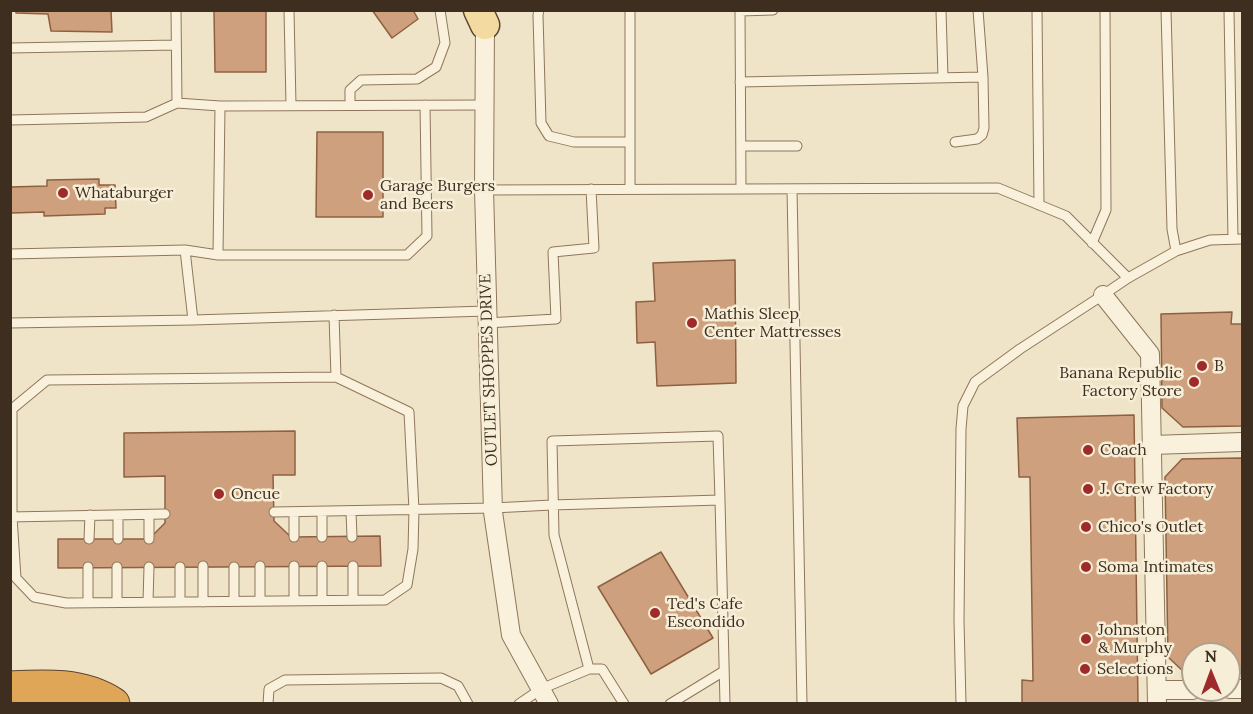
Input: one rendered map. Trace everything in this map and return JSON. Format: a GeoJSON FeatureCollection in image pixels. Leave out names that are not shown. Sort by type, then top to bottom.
{"type":"FeatureCollection","features":[{"type":"Feature","properties":{"kind":"highway"},"geometry":{"type":"LineString","coordinates":[[10,688],[46,686],[78,689],[103,697],[113,704]]}},
{"type":"Feature","properties":{"kind":"street","name":"OUTLET SHOPPES DRIVE"},"geometry":{"type":"LineString","coordinates":[[483,14],[484,190],[493,508],[511,635],[545,696]]}},
{"type":"Feature","properties":{"kind":"street"},"geometry":{"type":"LineString","coordinates":[[1103,295],[1150,354],[1157,697],[1181,692]]}},
{"type":"Feature","properties":{"kind":"street"},"geometry":{"type":"LineString","coordinates":[[1152,445],[1242,442]]}},
{"type":"Feature","properties":{"kind":"lane"},"geometry":{"type":"LineString","coordinates":[[176,10],[177,103]]}},
{"type":"Feature","properties":{"kind":"lane"},"geometry":{"type":"LineString","coordinates":[[289,10],[291,105]]}},
{"type":"Feature","properties":{"kind":"lane"},"geometry":{"type":"LineString","coordinates":[[350,105],[350,90],[361,80],[417,78],[436,67],[445,43],[440,10]]}},
{"type":"Feature","properties":{"kind":"lane"},"geometry":{"type":"LineString","coordinates":[[539,10],[541,123],[549,136],[574,142],[630,142]]}},
{"type":"Feature","properties":{"kind":"lane"},"geometry":{"type":"LineString","coordinates":[[630,10],[630,189]]}},
{"type":"Feature","properties":{"kind":"lane"},"geometry":{"type":"LineString","coordinates":[[741,189],[740,11],[773,10]]}},
{"type":"Feature","properties":{"kind":"lane"},"geometry":{"type":"LineString","coordinates":[[941,10],[943,78]]}},
{"type":"Feature","properties":{"kind":"lane"},"geometry":{"type":"LineString","coordinates":[[955,142],[977,139],[982,135],[984,128],[978,10]]}},
{"type":"Feature","properties":{"kind":"lane"},"geometry":{"type":"LineString","coordinates":[[1037,10],[1039,205]]}},
{"type":"Feature","properties":{"kind":"lane"},"geometry":{"type":"LineString","coordinates":[[1092,243],[1106,210],[1105,10]]}},
{"type":"Feature","properties":{"kind":"lane"},"geometry":{"type":"LineString","coordinates":[[1166,10],[1172,230],[1176,251]]}},
{"type":"Feature","properties":{"kind":"lane"},"geometry":{"type":"LineString","coordinates":[[961,704],[959,620],[963,406],[975,382],[1020,349],[1128,278],[1176,251],[1210,240],[1238,239],[1229,10]]}},
{"type":"Feature","properties":{"kind":"lane"},"geometry":{"type":"LineString","coordinates":[[10,48],[176,45]]}},
{"type":"Feature","properties":{"kind":"lane"},"geometry":{"type":"LineString","coordinates":[[740,82],[983,77]]}},
{"type":"Feature","properties":{"kind":"lane"},"geometry":{"type":"LineString","coordinates":[[10,120],[146,117],[177,103],[220,106],[484,105]]}},
{"type":"Feature","properties":{"kind":"lane"},"geometry":{"type":"LineString","coordinates":[[10,254],[185,250],[218,255],[407,255],[427,236],[425,105]]}},
{"type":"Feature","properties":{"kind":"lane"},"geometry":{"type":"LineString","coordinates":[[218,255],[220,106]]}},
{"type":"Feature","properties":{"kind":"lane"},"geometry":{"type":"LineString","coordinates":[[741,146],[797,146]]}},
{"type":"Feature","properties":{"kind":"lane"},"geometry":{"type":"LineString","coordinates":[[484,190],[998,188],[1066,216],[1128,278]]}},
{"type":"Feature","properties":{"kind":"lane"},"geometry":{"type":"LineString","coordinates":[[10,323],[334,315],[556,319],[553,252],[594,248],[591,189]]}},
{"type":"Feature","properties":{"kind":"lane"},"geometry":{"type":"LineString","coordinates":[[792,189],[802,704]]}},
{"type":"Feature","properties":{"kind":"lane"},"geometry":{"type":"LineString","coordinates":[[185,250],[193,320]]}},
{"type":"Feature","properties":{"kind":"lane"},"geometry":{"type":"LineString","coordinates":[[334,315],[336,377]]}},
{"type":"Feature","properties":{"kind":"lane"},"geometry":{"type":"LineString","coordinates":[[336,377],[409,412],[414,510],[413,549],[407,585],[385,600],[66,603],[34,597],[16,578],[11,517],[12,409],[47,380],[336,377]]}},
{"type":"Feature","properties":{"kind":"lane"},"geometry":{"type":"LineString","coordinates":[[589,669],[554,535],[552,441],[718,436],[725,704]]}},
{"type":"Feature","properties":{"kind":"lane"},"geometry":{"type":"LineString","coordinates":[[274,512],[351,512],[720,500]]}},
{"type":"Feature","properties":{"kind":"lane"},"geometry":{"type":"LineString","coordinates":[[294,512],[294,537]]}},
{"type":"Feature","properties":{"kind":"lane"},"geometry":{"type":"LineString","coordinates":[[322,512],[322,537]]}},
{"type":"Feature","properties":{"kind":"lane"},"geometry":{"type":"LineString","coordinates":[[351,512],[352,537]]}},
{"type":"Feature","properties":{"kind":"lane"},"geometry":{"type":"LineString","coordinates":[[11,517],[165,514]]}},
{"type":"Feature","properties":{"kind":"lane"},"geometry":{"type":"LineString","coordinates":[[89,539],[90,515]]}},
{"type":"Feature","properties":{"kind":"lane"},"geometry":{"type":"LineString","coordinates":[[118,515],[118,539]]}},
{"type":"Feature","properties":{"kind":"lane"},"geometry":{"type":"LineString","coordinates":[[149,515],[149,539]]}},
{"type":"Feature","properties":{"kind":"lane"},"geometry":{"type":"LineString","coordinates":[[260,566],[261,601]]}},
{"type":"Feature","properties":{"kind":"lane"},"geometry":{"type":"LineString","coordinates":[[294,566],[294,600]]}},
{"type":"Feature","properties":{"kind":"lane"},"geometry":{"type":"LineString","coordinates":[[322,566],[322,600]]}},
{"type":"Feature","properties":{"kind":"lane"},"geometry":{"type":"LineString","coordinates":[[353,566],[353,600]]}},
{"type":"Feature","properties":{"kind":"lane"},"geometry":{"type":"LineString","coordinates":[[88,567],[88,603]]}},
{"type":"Feature","properties":{"kind":"lane"},"geometry":{"type":"LineString","coordinates":[[117,567],[117,602]]}},
{"type":"Feature","properties":{"kind":"lane"},"geometry":{"type":"LineString","coordinates":[[148,602],[149,567]]}},
{"type":"Feature","properties":{"kind":"lane"},"geometry":{"type":"LineString","coordinates":[[180,567],[180,602]]}},
{"type":"Feature","properties":{"kind":"lane"},"geometry":{"type":"LineString","coordinates":[[203,567],[203,602]]}},
{"type":"Feature","properties":{"kind":"lane"},"geometry":{"type":"LineString","coordinates":[[234,567],[234,601]]}},
{"type":"Feature","properties":{"kind":"lane"},"geometry":{"type":"LineString","coordinates":[[519,704],[545,696],[589,669],[602,669],[624,704]]}},
{"type":"Feature","properties":{"kind":"lane"},"geometry":{"type":"LineString","coordinates":[[670,704],[724,670]]}},
{"type":"Feature","properties":{"kind":"lane"},"geometry":{"type":"LineString","coordinates":[[268,704],[269,689],[285,680],[441,678],[458,686],[468,704]]}},
{"type":"Feature","properties":{"kind":"building"},"geometry":{"type":"Polygon","coordinates":[[[16,10],[111,10],[112,32],[51,31],[48,14],[16,13],[16,10]]]}},
{"type":"Feature","properties":{"kind":"building"},"geometry":{"type":"Polygon","coordinates":[[[214,10],[266,10],[266,72],[215,72],[214,10]]]}},
{"type":"Feature","properties":{"kind":"building"},"geometry":{"type":"Polygon","coordinates":[[[372,10],[413,10],[418,19],[392,38],[372,10]]]}},
{"type":"Feature","properties":{"kind":"building"},"geometry":{"type":"Polygon","coordinates":[[[317,132],[383,132],[383,217],[316,217],[317,132]]]}},
{"type":"Feature","properties":{"kind":"building","name":"Whataburger"},"geometry":{"type":"Polygon","coordinates":[[[99,179],[99,185],[115,185],[116,208],[105,208],[105,214],[44,216],[44,212],[11,213],[10,187],[47,186],[47,180],[99,179]]]}},
{"type":"Feature","properties":{"kind":"building"},"geometry":{"type":"Polygon","coordinates":[[[735,260],[736,383],[657,386],[655,342],[637,343],[636,302],[655,301],[653,263],[735,260]]]}},
{"type":"Feature","properties":{"kind":"building","name":"B"},"geometry":{"type":"Polygon","coordinates":[[[1232,312],[1231,324],[1242,324],[1242,426],[1183,427],[1162,408],[1161,314],[1232,312]]]}},
{"type":"Feature","properties":{"kind":"building"},"geometry":{"type":"Polygon","coordinates":[[[1134,415],[1138,704],[1022,704],[1022,680],[1033,681],[1030,477],[1019,477],[1017,418],[1134,415]]]}},
{"type":"Feature","properties":{"kind":"building","name":"Oncue"},"geometry":{"type":"Polygon","coordinates":[[[295,431],[295,475],[273,475],[274,521],[291,537],[380,536],[381,566],[58,568],[58,539],[149,539],[165,523],[165,476],[124,477],[124,433],[295,431]]]}},
{"type":"Feature","properties":{"kind":"building"},"geometry":{"type":"Polygon","coordinates":[[[1242,458],[1242,673],[1241,642],[1181,642],[1181,669],[1168,657],[1165,477],[1182,459],[1242,458]]]}},
{"type":"Feature","properties":{"kind":"building","name":"Ted's Cafe Escondido"},"geometry":{"type":"Polygon","coordinates":[[[661,552],[713,638],[651,674],[598,587],[661,552]]]}},
{"type":"Feature","properties":{"kind":"place","name":"Whataburger"},"geometry":{"type":"Point","coordinates":[63,193]}},
{"type":"Feature","properties":{"kind":"place","name":"Garage Burgers and Beers"},"geometry":{"type":"Point","coordinates":[368,195]}},
{"type":"Feature","properties":{"kind":"place","name":"Mathis Sleep Center Mattresses"},"geometry":{"type":"Point","coordinates":[692,323]}},
{"type":"Feature","properties":{"kind":"place","name":"B"},"geometry":{"type":"Point","coordinates":[1202,366]}},
{"type":"Feature","properties":{"kind":"place","name":"Banana Republic Factory Store"},"geometry":{"type":"Point","coordinates":[1194,382]}},
{"type":"Feature","properties":{"kind":"place","name":"Coach"},"geometry":{"type":"Point","coordinates":[1088,450]}},
{"type":"Feature","properties":{"kind":"place","name":"J. Crew Factory"},"geometry":{"type":"Point","coordinates":[1088,489]}},
{"type":"Feature","properties":{"kind":"place","name":"Oncue"},"geometry":{"type":"Point","coordinates":[219,494]}},
{"type":"Feature","properties":{"kind":"place","name":"Chico's Outlet"},"geometry":{"type":"Point","coordinates":[1086,527]}},
{"type":"Feature","properties":{"kind":"place","name":"Soma Intimates"},"geometry":{"type":"Point","coordinates":[1086,567]}},
{"type":"Feature","properties":{"kind":"place","name":"Ted's Cafe Escondido"},"geometry":{"type":"Point","coordinates":[655,613]}},
{"type":"Feature","properties":{"kind":"place","name":"Johnston & Murphy"},"geometry":{"type":"Point","coordinates":[1086,639]}},
{"type":"Feature","properties":{"kind":"place","name":"Selections"},"geometry":{"type":"Point","coordinates":[1085,669]}}]}
